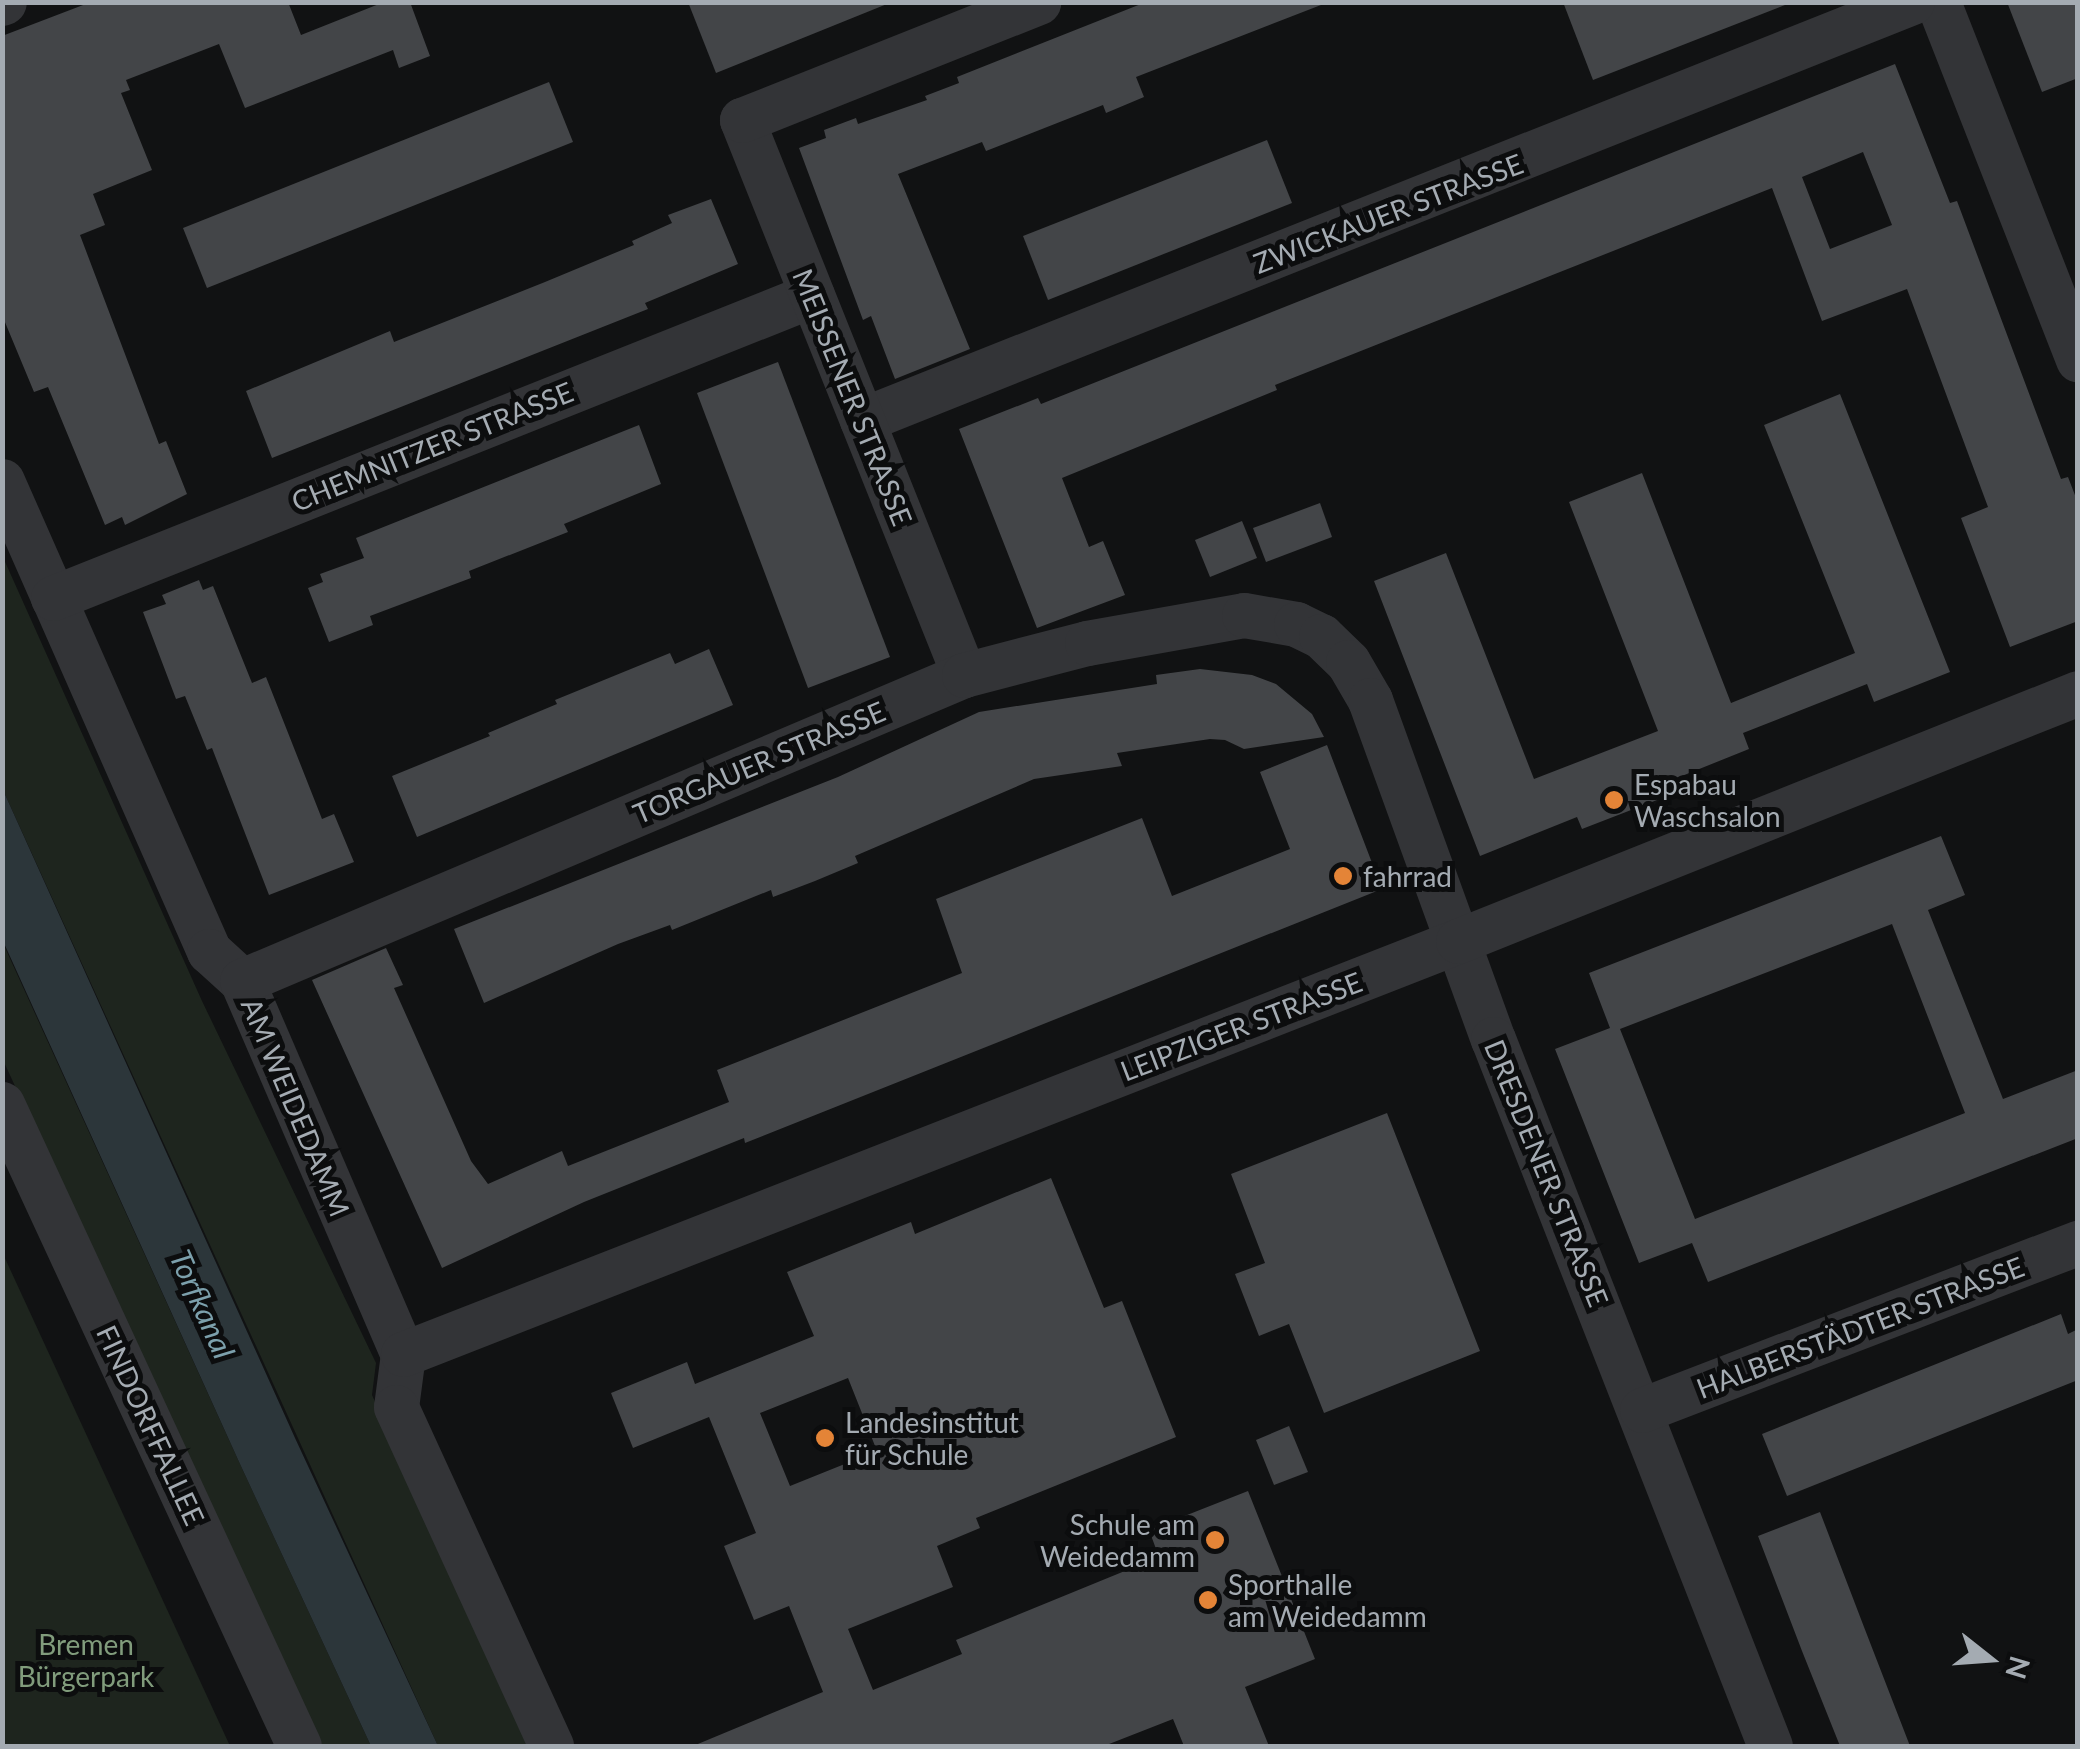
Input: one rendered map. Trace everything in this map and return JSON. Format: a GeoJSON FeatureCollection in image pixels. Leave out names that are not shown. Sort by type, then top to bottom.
{"type":"FeatureCollection","features":[{"type":"Feature","properties":{"kind":"street","name":"MEISSENER STRASSE"},"geometry":{"type":"LineString","coordinates":[[964,674],[742,120],[1038,2]]}},
{"type":"Feature","properties":{"kind":"street","name":"ZWICKAUER STRASSE"},"geometry":{"type":"LineString","coordinates":[[862,420],[1912,2]]}},
{"type":"Feature","properties":{"kind":"street"},"geometry":{"type":"LineString","coordinates":[[1938,2],[2064,285],[2078,360]]}},
{"type":"Feature","properties":{"kind":"street","name":"CHEMNITZER STRASSE"},"geometry":{"type":"LineString","coordinates":[[53,598],[812,295]]}},
{"type":"Feature","properties":{"kind":"street","name":"AM WEIDEDAMM"},"geometry":{"type":"LineString","coordinates":[[2,481],[209,951],[242,981],[403,1354]]}},
{"type":"Feature","properties":{"kind":"street","name":"TORGAUER STRASSE"},"geometry":{"type":"LineString","coordinates":[[242,981],[964,674],[1200,621],[1244,616],[1296,624]]}},
{"type":"Feature","properties":{"kind":"street","name":"DRESDENER STRASSE"},"geometry":{"type":"LineString","coordinates":[[1296,624],[1322,636],[1348,662],[1370,700],[1458,941],[1770,1746]]}},
{"type":"Feature","properties":{"kind":"street","name":"LEIPZIGER STRASSE"},"geometry":{"type":"LineString","coordinates":[[403,1354],[1458,941],[2078,692]]}},
{"type":"Feature","properties":{"kind":"street","name":"FINDORFFALLEE"},"geometry":{"type":"LineString","coordinates":[[2,1104],[299,1746]]}},
{"type":"Feature","properties":{"kind":"street","name":"HALBERSTÄDTER STRASSE"},"geometry":{"type":"LineString","coordinates":[[1642,1410],[2078,1243]]}},
{"type":"Feature","properties":{"kind":"street"},"geometry":{"type":"LineString","coordinates":[[403,1354],[396,1407],[552,1746]]}},
{"type":"Feature","properties":{"kind":"green space"},"geometry":{"type":"Polygon","coordinates":[[[2,555],[202,1001],[376,1363],[372,1395],[532,1746],[438,1746],[3,790],[2,555]]]}},
{"type":"Feature","properties":{"kind":"green space"},"geometry":{"type":"Polygon","coordinates":[[[2,941],[371,1746],[319,1746],[3,1060],[2,941]]]}},
{"type":"Feature","properties":{"kind":"green space","name":"Bremen Bürgerpark"},"geometry":{"type":"Polygon","coordinates":[[[3,1254],[93,1449],[230,1746],[3,1746],[3,1254]]]}},
{"type":"Feature","properties":{"kind":"water","name":"Torfkanal"},"geometry":{"type":"Polygon","coordinates":[[[3,790],[438,1746],[371,1746],[240,1464],[3,941],[3,790]]]}},
{"type":"Feature","properties":{"kind":"building"},"geometry":{"type":"Polygon","coordinates":[[[91,2],[288,2],[301,35],[384,2],[410,2],[430,56],[399,68],[393,50],[245,108],[219,44],[126,80],[130,90],[121,93],[152,170],[93,194],[105,225],[80,235],[159,444],[166,441],[187,494],[125,525],[122,517],[105,525],[48,387],[34,392],[2,315],[2,36],[91,2]]]}},
{"type":"Feature","properties":{"kind":"building"},"geometry":{"type":"Polygon","coordinates":[[[688,2],[887,2],[887,4],[716,73],[688,2]]]}},
{"type":"Feature","properties":{"kind":"building"},"geometry":{"type":"Polygon","coordinates":[[[1146,2],[1321,5],[1136,77],[1144,97],[1106,113],[1103,105],[986,151],[982,142],[898,174],[970,349],[895,379],[871,316],[863,320],[799,148],[826,138],[824,130],[856,118],[858,124],[927,100],[925,96],[959,83],[957,77],[1146,2]]]}},
{"type":"Feature","properties":{"kind":"building"},"geometry":{"type":"Polygon","coordinates":[[[1563,2],[1785,2],[1785,5],[1593,80],[1563,2]]]}},
{"type":"Feature","properties":{"kind":"building"},"geometry":{"type":"Polygon","coordinates":[[[2007,2],[2078,2],[2078,78],[2042,92],[2007,2]]]}},
{"type":"Feature","properties":{"kind":"building"},"geometry":{"type":"Polygon","coordinates":[[[1895,64],[1950,203],[1957,201],[2061,479],[2068,477],[2078,503],[2078,621],[2010,647],[1961,518],[1988,507],[1907,289],[1822,321],[1772,188],[1275,385],[1277,390],[1062,478],[1089,547],[1103,541],[1125,595],[1037,628],[959,429],[1038,398],[1041,404],[1895,64]],[[1863,152],[1802,177],[1830,249],[1892,225],[1863,152]]]}},
{"type":"Feature","properties":{"kind":"building"},"geometry":{"type":"Polygon","coordinates":[[[549,82],[573,142],[207,288],[183,228],[549,82]]]}},
{"type":"Feature","properties":{"kind":"building"},"geometry":{"type":"Polygon","coordinates":[[[1267,140],[1292,203],[1048,300],[1023,236],[1267,140]]]}},
{"type":"Feature","properties":{"kind":"building"},"geometry":{"type":"Polygon","coordinates":[[[711,199],[738,264],[645,303],[648,309],[272,458],[246,391],[390,331],[394,342],[545,282],[634,245],[632,241],[672,223],[668,215],[711,199]]]}},
{"type":"Feature","properties":{"kind":"building"},"geometry":{"type":"Polygon","coordinates":[[[778,362],[890,657],[808,688],[697,393],[778,362]]]}},
{"type":"Feature","properties":{"kind":"building"},"geometry":{"type":"Polygon","coordinates":[[[1840,394],[1950,672],[1874,702],[1867,684],[1743,733],[1749,749],[1652,788],[1657,800],[1582,829],[1577,817],[1480,856],[1374,581],[1446,553],[1534,779],[1658,731],[1569,502],[1642,473],[1731,703],[1855,653],[1764,425],[1840,394]]]}},
{"type":"Feature","properties":{"kind":"building"},"geometry":{"type":"Polygon","coordinates":[[[639,425],[661,484],[564,524],[568,532],[469,571],[471,578],[370,616],[373,625],[329,642],[308,588],[323,582],[320,574],[364,558],[356,538],[639,425]]]}},
{"type":"Feature","properties":{"kind":"building"},"geometry":{"type":"Polygon","coordinates":[[[1320,503],[1332,537],[1266,562],[1253,528],[1320,503]]]}},
{"type":"Feature","properties":{"kind":"building"},"geometry":{"type":"Polygon","coordinates":[[[1242,521],[1257,558],[1210,577],[1195,540],[1242,521]]]}},
{"type":"Feature","properties":{"kind":"building"},"geometry":{"type":"Polygon","coordinates":[[[199,580],[203,590],[213,586],[252,683],[266,677],[322,819],[334,814],[354,862],[269,895],[212,748],[207,750],[185,696],[176,699],[143,612],[166,604],[162,595],[199,580]]]}},
{"type":"Feature","properties":{"kind":"building"},"geometry":{"type":"Polygon","coordinates":[[[709,649],[733,705],[417,837],[392,776],[490,736],[488,733],[557,704],[555,700],[670,653],[675,664],[709,649]]]}},
{"type":"Feature","properties":{"kind":"building"},"geometry":{"type":"Polygon","coordinates":[[[1200,669],[1252,675],[1276,684],[1312,714],[1324,737],[1244,749],[1225,740],[1210,739],[1117,753],[1122,766],[1034,779],[855,856],[858,863],[815,881],[773,897],[771,890],[672,930],[670,925],[618,944],[484,1003],[454,929],[838,777],[979,712],[1157,684],[1156,675],[1200,669]]]}},
{"type":"Feature","properties":{"kind":"building"},"geometry":{"type":"Polygon","coordinates":[[[1327,745],[1382,889],[745,1143],[744,1138],[584,1202],[442,1268],[312,980],[386,948],[403,985],[394,988],[471,1161],[488,1184],[562,1151],[568,1166],[729,1102],[717,1070],[962,973],[936,899],[1142,818],[1172,896],[1290,849],[1260,772],[1327,745]]]}},
{"type":"Feature","properties":{"kind":"building"},"geometry":{"type":"Polygon","coordinates":[[[1941,836],[1965,895],[1928,910],[2003,1099],[2078,1070],[2078,1138],[1708,1282],[1692,1243],[1639,1263],[1555,1049],[1610,1028],[1589,973],[1941,836]],[[1892,924],[1620,1029],[1695,1219],[1965,1113],[1892,924]]]}},
{"type":"Feature","properties":{"kind":"building"},"geometry":{"type":"Polygon","coordinates":[[[1387,1113],[1480,1351],[1324,1413],[1289,1324],[1259,1336],[1235,1274],[1265,1263],[1231,1174],[1387,1113]]]}},
{"type":"Feature","properties":{"kind":"building"},"geometry":{"type":"Polygon","coordinates":[[[1051,1178],[1104,1308],[1122,1301],[1176,1437],[976,1518],[980,1528],[937,1546],[953,1587],[848,1629],[873,1690],[962,1654],[956,1640],[1159,1557],[1149,1530],[1248,1491],[1315,1659],[1245,1687],[1269,1746],[1184,1746],[1173,1719],[1104,1746],[693,1746],[823,1692],[789,1606],[754,1620],[724,1546],[756,1533],[709,1417],[633,1448],[611,1393],[687,1362],[695,1384],[814,1336],[787,1272],[911,1222],[915,1234],[1051,1178]],[[848,1378],[760,1413],[790,1486],[877,1451],[848,1378]]]}},
{"type":"Feature","properties":{"kind":"building"},"geometry":{"type":"Polygon","coordinates":[[[2061,1314],[2068,1334],[2078,1329],[2078,1380],[1787,1496],[1762,1434],[2061,1314]]]}},
{"type":"Feature","properties":{"kind":"building"},"geometry":{"type":"Polygon","coordinates":[[[1289,1426],[1308,1472],[1274,1485],[1256,1440],[1289,1426]]]}},
{"type":"Feature","properties":{"kind":"building"},"geometry":{"type":"Polygon","coordinates":[[[1820,1512],[1910,1746],[1840,1746],[1802,1651],[1758,1536],[1820,1512]]]}},
{"type":"Feature","properties":{"kind":"place","name":"Espabau Waschsalon"},"geometry":{"type":"Point","coordinates":[1614,800]}},
{"type":"Feature","properties":{"kind":"place","name":"fahrrad"},"geometry":{"type":"Point","coordinates":[1343,876]}},
{"type":"Feature","properties":{"kind":"place","name":"Landesinstitut für Schule"},"geometry":{"type":"Point","coordinates":[825,1438]}},
{"type":"Feature","properties":{"kind":"place","name":"Schule am Weidedamm"},"geometry":{"type":"Point","coordinates":[1215,1540]}},
{"type":"Feature","properties":{"kind":"place","name":"Sporthalle am Weidedamm"},"geometry":{"type":"Point","coordinates":[1208,1600]}}]}
